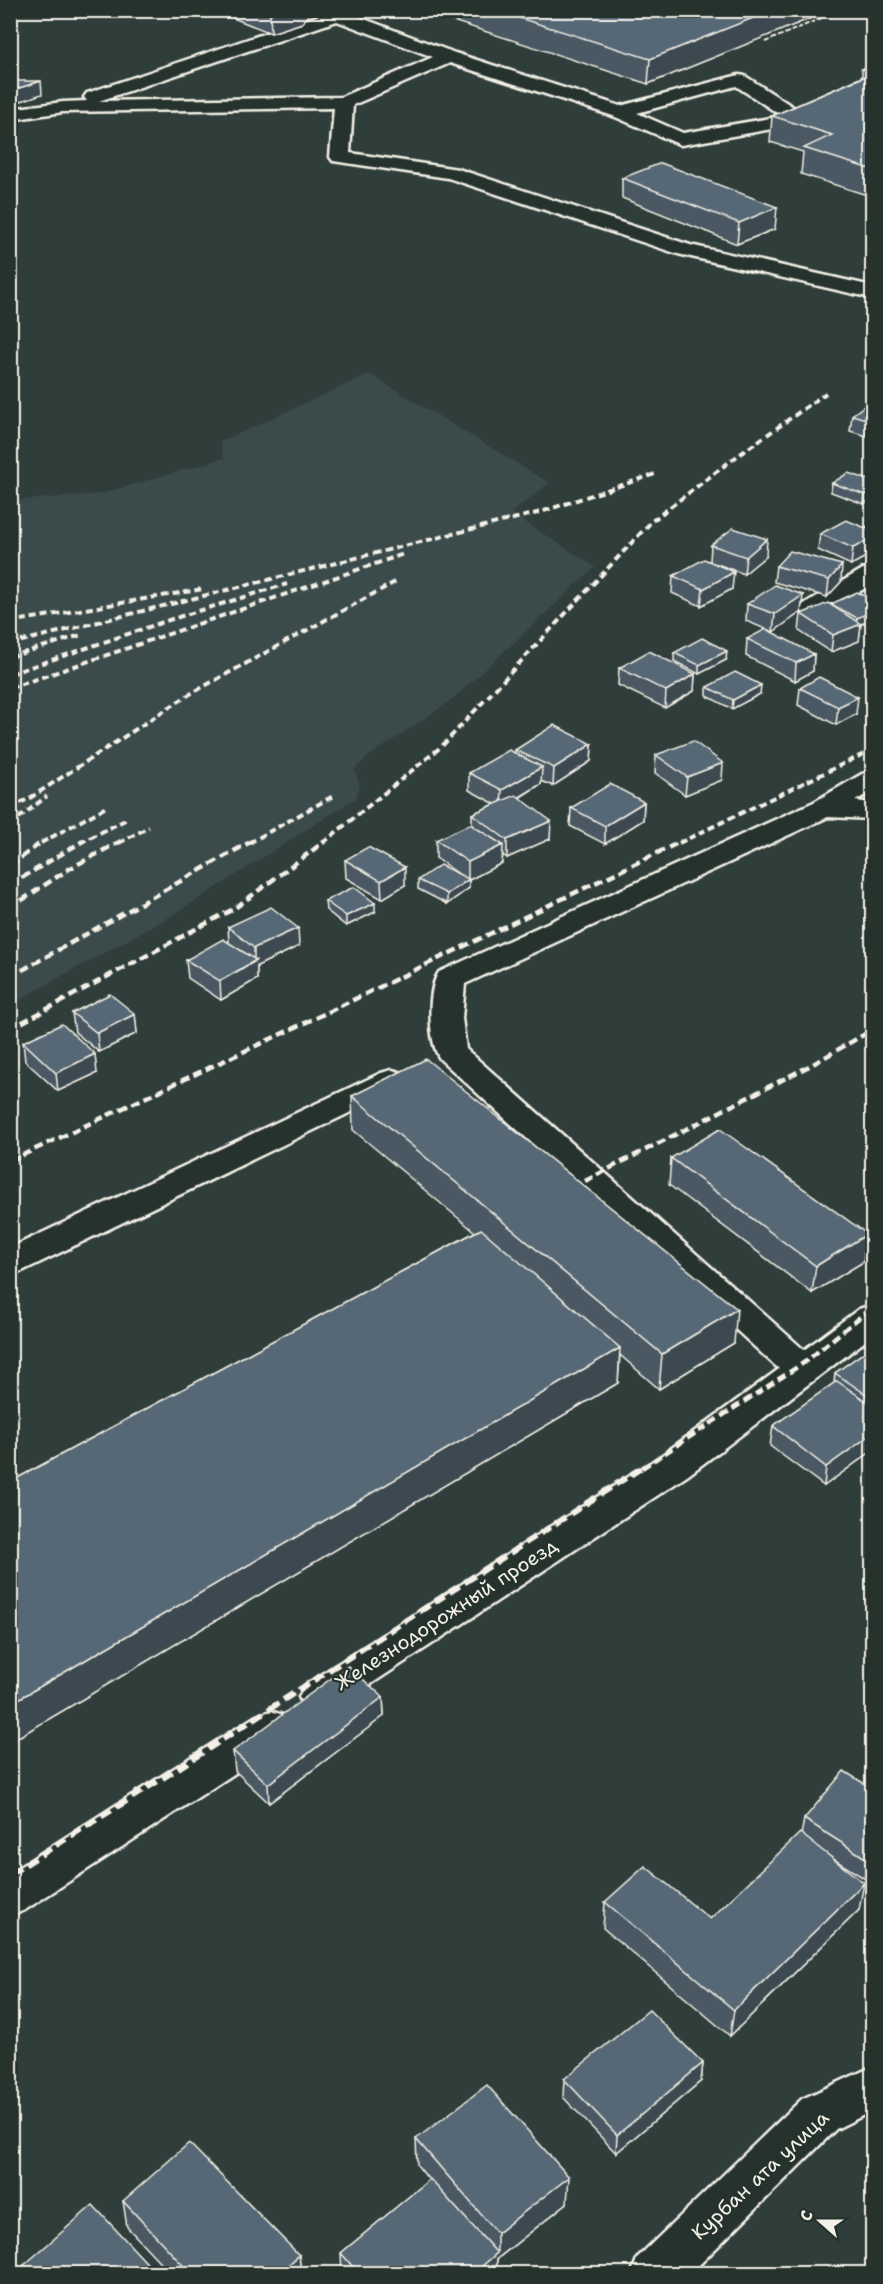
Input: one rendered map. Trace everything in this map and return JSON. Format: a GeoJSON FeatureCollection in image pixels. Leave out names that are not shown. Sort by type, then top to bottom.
{"type":"FeatureCollection","features":[{"type":"Feature","properties":{"kind":"street"},"geometry":{"type":"LineString","coordinates":[[63,107],[337,15],[449,57],[619,112],[681,139],[799,119],[739,80],[619,112]]}},
{"type":"Feature","properties":{"kind":"street"},"geometry":{"type":"LineString","coordinates":[[10,115],[63,107],[344,102],[449,57]]}},
{"type":"Feature","properties":{"kind":"street"},"geometry":{"type":"LineString","coordinates":[[344,102],[340,157],[451,173],[685,250],[873,292]]}},
{"type":"Feature","properties":{"kind":"street"},"geometry":{"type":"LineString","coordinates":[[813,609],[873,574]]}},
{"type":"Feature","properties":{"kind":"street"},"geometry":{"type":"LineString","coordinates":[[10,1263],[433,1060],[446,1018],[450,979],[824,808],[873,780]]}},
{"type":"Feature","properties":{"kind":"street"},"geometry":{"type":"LineString","coordinates":[[824,808],[873,811]]}},
{"type":"Feature","properties":{"kind":"street"},"geometry":{"type":"LineString","coordinates":[[433,1060],[802,1370]]}},
{"type":"Feature","properties":{"kind":"street","name":"Железнодорожный проезд"},"geometry":{"type":"LineString","coordinates":[[10,1898],[674,1466],[873,1318]]}},
{"type":"Feature","properties":{"kind":"street","name":"Курбан ата улица"},"geometry":{"type":"LineString","coordinates":[[654,2274],[819,2114],[873,2088]]}},
{"type":"Feature","properties":{"kind":"shaded area"},"geometry":{"type":"Polygon","coordinates":[[[369,374],[549,483],[511,513],[595,567],[453,699],[368,757],[354,770],[360,784],[356,798],[178,912],[11,1004],[11,501],[101,494],[224,458],[220,442],[369,374]]]}},
{"type":"Feature","properties":{"kind":"building"},"geometry":{"type":"Polygon","coordinates":[[[262,10],[280,10],[270,14],[262,10]]]}},
{"type":"Feature","properties":{"kind":"building"},"geometry":{"type":"Polygon","coordinates":[[[494,10],[773,10],[650,59],[494,10]]]}},
{"type":"Feature","properties":{"kind":"building"},"geometry":{"type":"Polygon","coordinates":[[[873,65],[873,72],[862,69],[873,65]]]}},
{"type":"Feature","properties":{"kind":"building"},"geometry":{"type":"Polygon","coordinates":[[[873,73],[873,170],[804,148],[832,135],[772,116],[873,73]]]}},
{"type":"Feature","properties":{"kind":"building"},"geometry":{"type":"Polygon","coordinates":[[[10,81],[41,81],[10,91],[10,81]]]}},
{"type":"Feature","properties":{"kind":"building"},"geometry":{"type":"Polygon","coordinates":[[[661,163],[777,207],[739,223],[622,178],[661,163]]]}},
{"type":"Feature","properties":{"kind":"building"},"geometry":{"type":"Polygon","coordinates":[[[868,403],[873,404],[873,421],[852,415],[868,403]]]}},
{"type":"Feature","properties":{"kind":"building"},"geometry":{"type":"Polygon","coordinates":[[[848,473],[873,481],[873,490],[865,495],[832,483],[848,473]]]}},
{"type":"Feature","properties":{"kind":"building"},"geometry":{"type":"Polygon","coordinates":[[[846,520],[873,531],[873,538],[853,548],[820,534],[846,520]]]}},
{"type":"Feature","properties":{"kind":"building"},"geometry":{"type":"Polygon","coordinates":[[[873,524],[873,531],[865,527],[873,524]]]}},
{"type":"Feature","properties":{"kind":"building"},"geometry":{"type":"Polygon","coordinates":[[[733,528],[767,539],[746,557],[711,545],[733,528]]]}},
{"type":"Feature","properties":{"kind":"building"},"geometry":{"type":"Polygon","coordinates":[[[790,551],[842,565],[829,580],[776,566],[790,551]]]}},
{"type":"Feature","properties":{"kind":"building"},"geometry":{"type":"Polygon","coordinates":[[[704,559],[734,572],[703,589],[673,576],[704,559]]]}},
{"type":"Feature","properties":{"kind":"building"},"geometry":{"type":"Polygon","coordinates":[[[775,585],[803,595],[775,614],[747,604],[775,585]]]}},
{"type":"Feature","properties":{"kind":"building"},"geometry":{"type":"Polygon","coordinates":[[[857,592],[873,600],[873,611],[857,618],[831,604],[857,592]]]}},
{"type":"Feature","properties":{"kind":"building"},"geometry":{"type":"Polygon","coordinates":[[[828,603],[861,624],[833,635],[801,614],[828,603]]]}},
{"type":"Feature","properties":{"kind":"building"},"geometry":{"type":"Polygon","coordinates":[[[766,629],[814,654],[796,663],[747,639],[766,629]]]}},
{"type":"Feature","properties":{"kind":"building"},"geometry":{"type":"Polygon","coordinates":[[[702,638],[727,651],[699,665],[674,653],[702,638]]]}},
{"type":"Feature","properties":{"kind":"building"},"geometry":{"type":"Polygon","coordinates":[[[649,651],[695,674],[666,691],[619,668],[649,651]]]}},
{"type":"Feature","properties":{"kind":"building"},"geometry":{"type":"Polygon","coordinates":[[[735,672],[761,685],[733,700],[707,687],[735,672]]]}},
{"type":"Feature","properties":{"kind":"building"},"geometry":{"type":"Polygon","coordinates":[[[819,677],[858,697],[838,707],[800,688],[819,677]]]}},
{"type":"Feature","properties":{"kind":"building"},"geometry":{"type":"Polygon","coordinates":[[[554,725],[592,744],[554,768],[515,750],[554,725]]]}},
{"type":"Feature","properties":{"kind":"building"},"geometry":{"type":"Polygon","coordinates":[[[693,741],[723,763],[687,777],[656,755],[693,741]]]}},
{"type":"Feature","properties":{"kind":"building"},"geometry":{"type":"Polygon","coordinates":[[[509,750],[542,767],[502,790],[469,773],[509,750]]]}},
{"type":"Feature","properties":{"kind":"building"},"geometry":{"type":"Polygon","coordinates":[[[610,784],[644,802],[605,826],[571,808],[610,784]]]}},
{"type":"Feature","properties":{"kind":"building"},"geometry":{"type":"Polygon","coordinates":[[[516,795],[551,821],[507,840],[472,814],[516,795]]]}},
{"type":"Feature","properties":{"kind":"building"},"geometry":{"type":"Polygon","coordinates":[[[470,824],[503,845],[468,862],[436,840],[470,824]]]}},
{"type":"Feature","properties":{"kind":"building"},"geometry":{"type":"Polygon","coordinates":[[[368,847],[405,867],[381,881],[345,860],[368,847]]]}},
{"type":"Feature","properties":{"kind":"building"},"geometry":{"type":"Polygon","coordinates":[[[440,865],[469,879],[447,894],[418,880],[440,865]]]}},
{"type":"Feature","properties":{"kind":"building"},"geometry":{"type":"Polygon","coordinates":[[[354,887],[375,903],[346,916],[325,901],[354,887]]]}},
{"type":"Feature","properties":{"kind":"building"},"geometry":{"type":"Polygon","coordinates":[[[271,907],[298,928],[254,948],[228,927],[271,907]]]}},
{"type":"Feature","properties":{"kind":"building"},"geometry":{"type":"Polygon","coordinates":[[[223,939],[256,960],[220,981],[186,960],[223,939]]]}},
{"type":"Feature","properties":{"kind":"building"},"geometry":{"type":"Polygon","coordinates":[[[110,994],[135,1014],[97,1033],[72,1013],[110,994]]]}},
{"type":"Feature","properties":{"kind":"building"},"geometry":{"type":"Polygon","coordinates":[[[62,1024],[95,1054],[56,1073],[23,1042],[62,1024]]]}},
{"type":"Feature","properties":{"kind":"building"},"geometry":{"type":"Polygon","coordinates":[[[426,1059],[737,1309],[662,1354],[352,1096],[426,1059]]]}},
{"type":"Feature","properties":{"kind":"building"},"geometry":{"type":"Polygon","coordinates":[[[720,1129],[867,1234],[816,1266],[671,1158],[720,1129]]]}},
{"type":"Feature","properties":{"kind":"building"},"geometry":{"type":"Polygon","coordinates":[[[481,1229],[620,1348],[10,1704],[10,1482],[481,1229]]]}},
{"type":"Feature","properties":{"kind":"building"},"geometry":{"type":"Polygon","coordinates":[[[873,1346],[873,1399],[835,1373],[873,1346]]]}},
{"type":"Feature","properties":{"kind":"building"},"geometry":{"type":"Polygon","coordinates":[[[837,1381],[873,1406],[873,1433],[826,1467],[773,1426],[837,1381]]]}},
{"type":"Feature","properties":{"kind":"building"},"geometry":{"type":"Polygon","coordinates":[[[348,1666],[383,1697],[268,1784],[233,1751],[348,1666]]]}},
{"type":"Feature","properties":{"kind":"building"},"geometry":{"type":"Polygon","coordinates":[[[844,1771],[873,1789],[873,1859],[870,1861],[804,1819],[844,1771]]]}},
{"type":"Feature","properties":{"kind":"building"},"geometry":{"type":"Polygon","coordinates":[[[800,1833],[864,1883],[734,2010],[605,1902],[645,1866],[710,1919],[800,1833]]]}},
{"type":"Feature","properties":{"kind":"building"},"geometry":{"type":"Polygon","coordinates":[[[649,2010],[703,2063],[617,2135],[564,2079],[649,2010]]]}},
{"type":"Feature","properties":{"kind":"building"},"geometry":{"type":"Polygon","coordinates":[[[487,2085],[569,2177],[497,2233],[416,2139],[487,2085]]]}},
{"type":"Feature","properties":{"kind":"building"},"geometry":{"type":"Polygon","coordinates":[[[189,2143],[299,2255],[280,2274],[191,2274],[123,2201],[189,2143]]]}},
{"type":"Feature","properties":{"kind":"building"},"geometry":{"type":"Polygon","coordinates":[[[430,2179],[497,2253],[473,2274],[359,2274],[341,2253],[430,2179]]]}},
{"type":"Feature","properties":{"kind":"building"},"geometry":{"type":"Polygon","coordinates":[[[93,2205],[157,2274],[32,2274],[24,2265],[93,2205]]]}},
{"type":"Feature","properties":{"kind":"railway"},"geometry":{"type":"LineString","coordinates":[[765,42],[841,10]]}},
{"type":"Feature","properties":{"kind":"railway"},"geometry":{"type":"LineString","coordinates":[[323,843],[442,746],[652,521],[729,462],[826,393]]}},
{"type":"Feature","properties":{"kind":"railway"},"geometry":{"type":"LineString","coordinates":[[10,644],[541,512],[658,473]]}},
{"type":"Feature","properties":{"kind":"railway"},"geometry":{"type":"LineString","coordinates":[[10,688],[404,554]]}},
{"type":"Feature","properties":{"kind":"railway"},"geometry":{"type":"LineString","coordinates":[[10,808],[30,798],[190,694],[397,581]]}},
{"type":"Feature","properties":{"kind":"railway"},"geometry":{"type":"LineString","coordinates":[[10,674],[172,619],[287,584]]}},
{"type":"Feature","properties":{"kind":"railway"},"geometry":{"type":"LineString","coordinates":[[10,622],[203,589]]}},
{"type":"Feature","properties":{"kind":"railway"},"geometry":{"type":"LineString","coordinates":[[10,657],[81,635]]}},
{"type":"Feature","properties":{"kind":"railway"},"geometry":{"type":"LineString","coordinates":[[679,843],[872,750]]}},
{"type":"Feature","properties":{"kind":"railway"},"geometry":{"type":"LineString","coordinates":[[249,843],[335,795]]}},
{"type":"Feature","properties":{"kind":"railway"},"geometry":{"type":"LineString","coordinates":[[10,825],[47,796]]}},
{"type":"Feature","properties":{"kind":"railway"},"geometry":{"type":"LineString","coordinates":[[41,843],[108,806]]}},
{"type":"Feature","properties":{"kind":"railway"},"geometry":{"type":"LineString","coordinates":[[80,843],[127,819]]}},
{"type":"Feature","properties":{"kind":"railway"},"geometry":{"type":"LineString","coordinates":[[119,843],[149,827]]}},
{"type":"Feature","properties":{"kind":"railway"},"geometry":{"type":"LineString","coordinates":[[10,866],[43,841]]}},
{"type":"Feature","properties":{"kind":"railway"},"geometry":{"type":"LineString","coordinates":[[10,885],[83,841]]}},
{"type":"Feature","properties":{"kind":"railway"},"geometry":{"type":"LineString","coordinates":[[10,908],[69,869],[121,841]]}},
{"type":"Feature","properties":{"kind":"railway"},"geometry":{"type":"LineString","coordinates":[[10,977],[252,841]]}},
{"type":"Feature","properties":{"kind":"railway"},"geometry":{"type":"LineString","coordinates":[[10,1029],[235,908],[325,841]]}},
{"type":"Feature","properties":{"kind":"railway"},"geometry":{"type":"LineString","coordinates":[[10,1161],[326,1013],[682,841]]}},
{"type":"Feature","properties":{"kind":"railway"},"geometry":{"type":"LineString","coordinates":[[585,1181],[813,1064],[872,1030]]}},
{"type":"Feature","properties":{"kind":"railway"},"geometry":{"type":"LineString","coordinates":[[642,1468],[805,1362],[872,1307]]}},
{"type":"Feature","properties":{"kind":"railway"},"geometry":{"type":"LineString","coordinates":[[10,1874],[166,1776],[644,1466]]}}]}
